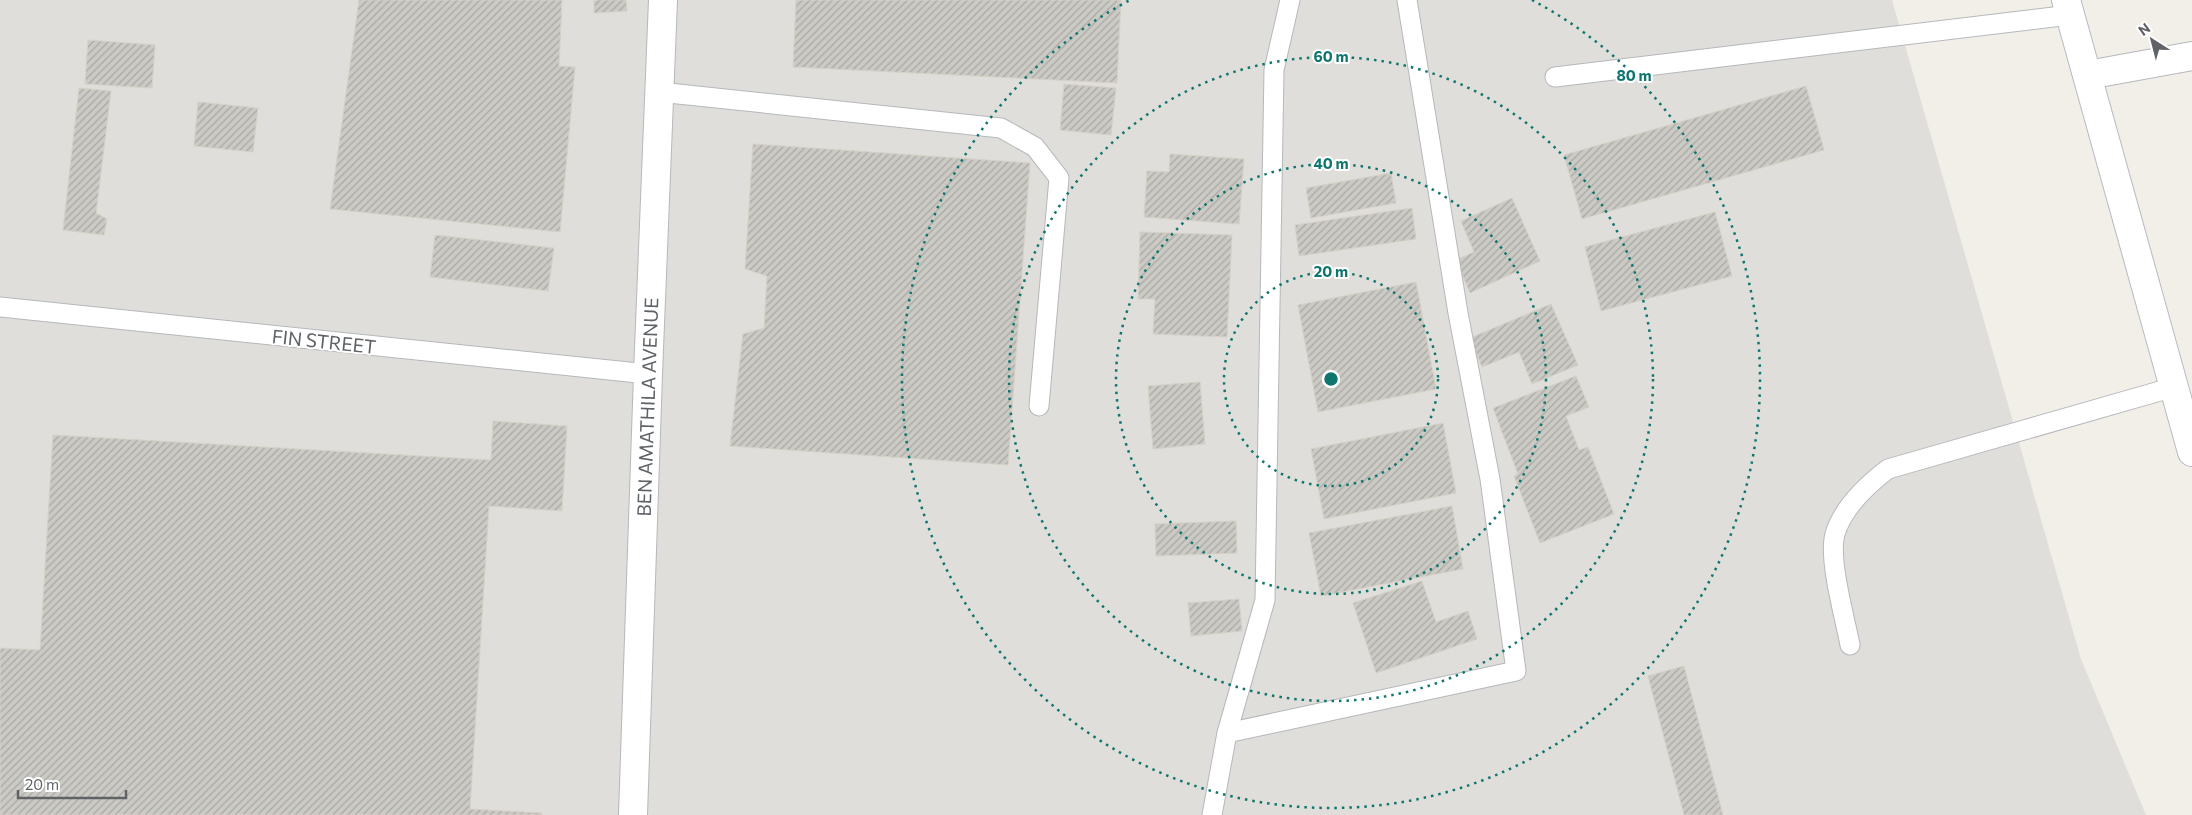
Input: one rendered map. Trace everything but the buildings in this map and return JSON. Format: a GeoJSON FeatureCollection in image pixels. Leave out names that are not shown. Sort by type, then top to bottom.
{"type":"FeatureCollection","features":[{"type":"Feature","properties":{"kind":"street","name":"BEN AMATHILA AVENUE"},"geometry":{"type":"LineString","coordinates":[[633,815],[663,0]]}},
{"type":"Feature","properties":{"kind":"street"},"geometry":{"type":"LineString","coordinates":[[2068,7],[2192,452]]}},
{"type":"Feature","properties":{"kind":"street"},"geometry":{"type":"LineString","coordinates":[[2088,75],[2192,56]]}},
{"type":"Feature","properties":{"kind":"lane"},"geometry":{"type":"LineString","coordinates":[[1212,815],[1227,733],[1265,600],[1274,70],[1290,0]]}},
{"type":"Feature","properties":{"kind":"lane"},"geometry":{"type":"LineString","coordinates":[[1227,733],[1516,671],[1490,479],[1458,313],[1408,0]]}},
{"type":"Feature","properties":{"kind":"lane"},"geometry":{"type":"LineString","coordinates":[[1555,78],[2068,7]]}},
{"type":"Feature","properties":{"kind":"lane"},"geometry":{"type":"LineString","coordinates":[[659,92],[1001,128],[1035,147],[1059,178],[1039,406]]}},
{"type":"Feature","properties":{"kind":"lane","name":"FIN STREET"},"geometry":{"type":"LineString","coordinates":[[0,307],[648,374]]}},
{"type":"Feature","properties":{"kind":"lane"},"geometry":{"type":"LineString","coordinates":[[1850,645],[1834,567],[1835,535],[1847,512],[1865,486],[1888,469],[2174,387]]}},
{"type":"Feature","properties":{"kind":"shaded area"},"geometry":{"type":"Polygon","coordinates":[[[0,0],[1892,0],[2081,659],[2146,815],[0,815],[0,0]]]}}]}
